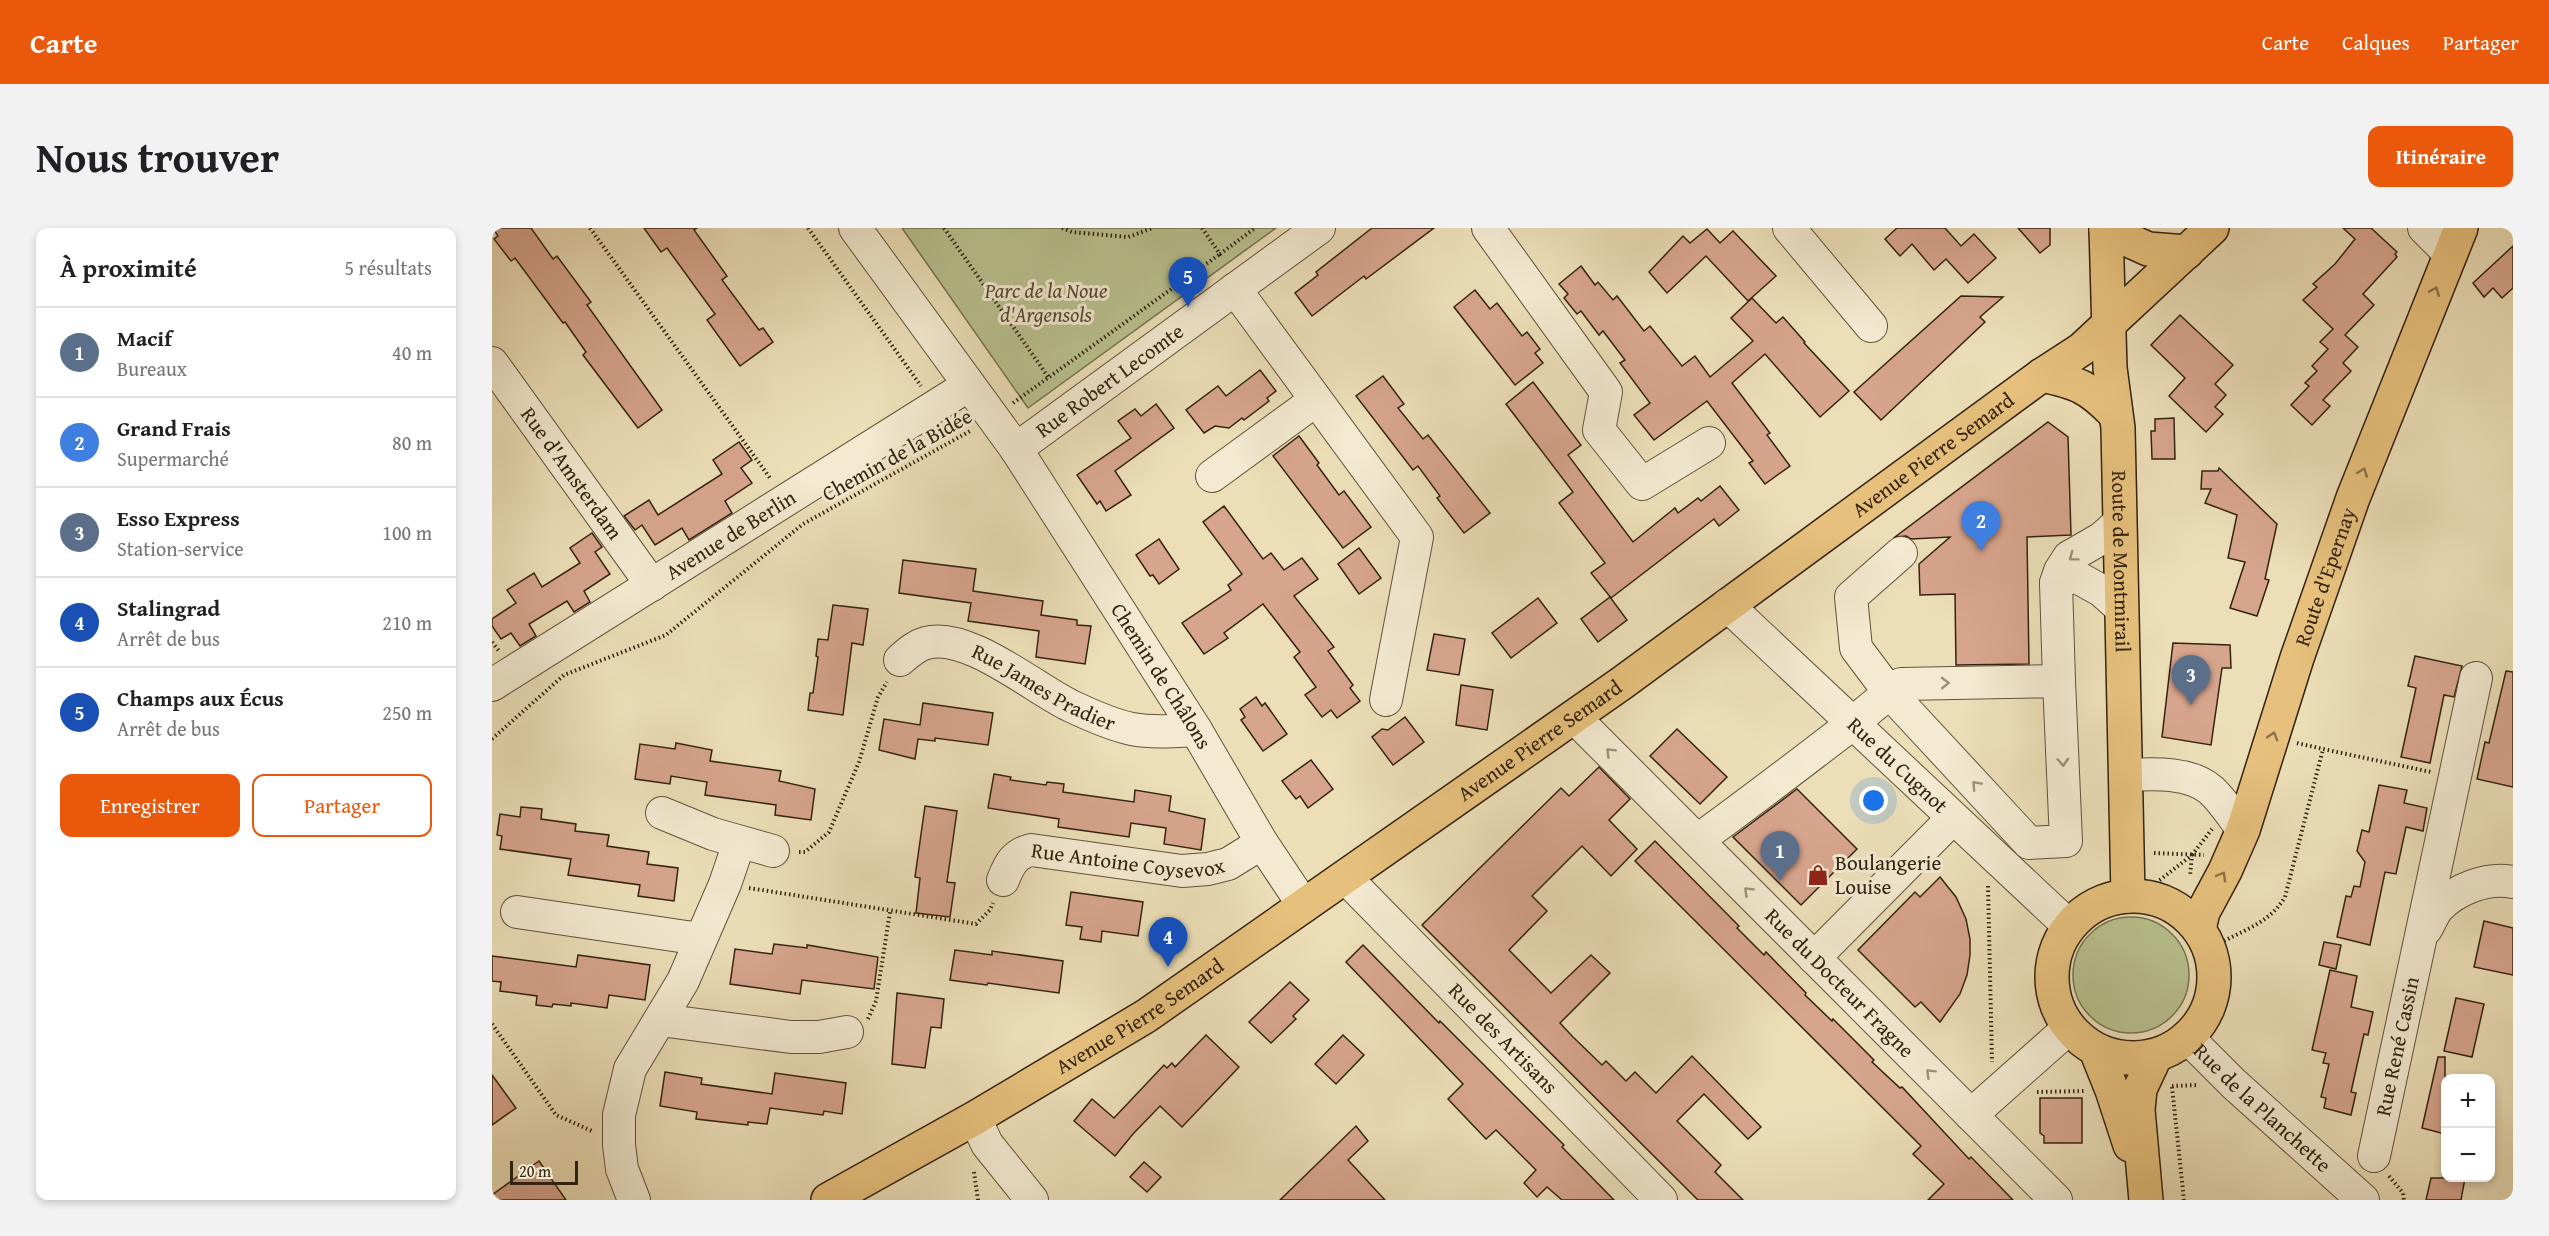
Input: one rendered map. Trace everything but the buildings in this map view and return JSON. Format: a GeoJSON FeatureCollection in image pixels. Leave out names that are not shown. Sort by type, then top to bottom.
{"type":"FeatureCollection","features":[{"type":"Feature","properties":{"kind":"main road","name":"Avenue Pierre Semard"},"geometry":{"type":"LineString","coordinates":[[828,1200],[975,1118],[1146,1016],[1574,717],[2042,375],[2082,349],[2212,228]]}},
{"type":"Feature","properties":{"kind":"main road"},"geometry":{"type":"LineString","coordinates":[[2106,229],[2148,249],[2187,252]]}},
{"type":"Feature","properties":{"kind":"main road","name":"Route de Montmirail"},"geometry":{"type":"LineString","coordinates":[[2106,229],[2110,368],[2115,414],[2120,522],[2125,775],[2132,896]]}},
{"type":"Feature","properties":{"kind":"main road","name":"Route d'Epernay"},"geometry":{"type":"LineString","coordinates":[[2200,932],[2203,912],[2243,830],[2330,559],[2400,376],[2456,241]]}},
{"type":"Feature","properties":{"kind":"main road"},"geometry":{"type":"LineString","coordinates":[[2042,375],[2071,381],[2088,388],[2115,414]]}},
{"type":"Feature","properties":{"kind":"main road"},"geometry":{"type":"LineString","coordinates":[[2132,896],[2156,899],[2175,907],[2200,932],[2215,972],[2213,996],[2204,1019],[2188,1038],[2155,1057],[2135,1059],[2115,1058],[2081,1041],[2069,1028],[2056,1004],[2051,977],[2056,950],[2069,926],[2085,911],[2105,900],[2132,896]]}},
{"type":"Feature","properties":{"kind":"main road"},"geometry":{"type":"LineString","coordinates":[[2096,1050],[2112,1090],[2145,1194]]}},
{"type":"Feature","properties":{"kind":"main road"},"geometry":{"type":"LineString","coordinates":[[2145,1194],[2138,1110],[2140,1089],[2155,1057]]}},
{"type":"Feature","properties":{"kind":"street"},"geometry":{"type":"LineString","coordinates":[[830,228],[940,376],[969,385]]}},
{"type":"Feature","properties":{"kind":"street","name":"Chemin de Châlons"},"geometry":{"type":"LineString","coordinates":[[855,228],[1016,449],[1196,730],[1262,843],[1304,906]]}},
{"type":"Feature","properties":{"kind":"street","name":"Rue Robert Lecomte"},"geometry":{"type":"LineString","coordinates":[[1016,449],[1319,228]]}},
{"type":"Feature","properties":{"kind":"street"},"geometry":{"type":"LineString","coordinates":[[1488,228],[1606,392],[1599,430],[1642,484],[1709,443]]}},
{"type":"Feature","properties":{"kind":"street"},"geometry":{"type":"LineString","coordinates":[[1789,228],[1871,326]]}},
{"type":"Feature","properties":{"kind":"street"},"geometry":{"type":"LineString","coordinates":[[2424,228],[2456,241]]}},
{"type":"Feature","properties":{"kind":"street"},"geometry":{"type":"LineString","coordinates":[[1234,289],[1417,537],[1386,700]]}},
{"type":"Feature","properties":{"kind":"street","name":"Rue d'Amsterdam"},"geometry":{"type":"LineString","coordinates":[[492,363],[652,585]]}},
{"type":"Feature","properties":{"kind":"street","name":"Avenue de Berlin"},"geometry":{"type":"LineString","coordinates":[[492,685],[652,585],[795,513],[935,406],[969,385]]}},
{"type":"Feature","properties":{"kind":"street"},"geometry":{"type":"LineString","coordinates":[[1212,476],[1316,400]]}},
{"type":"Feature","properties":{"kind":"street"},"geometry":{"type":"LineString","coordinates":[[1901,553],[1851,597],[1856,648],[1889,692],[2029,843],[2066,841],[2056,584],[2060,571],[2069,557],[2102,538],[2120,522]]}},
{"type":"Feature","properties":{"kind":"street"},"geometry":{"type":"LineString","coordinates":[[2056,584],[2075,576],[2087,581],[2121,608]]}},
{"type":"Feature","properties":{"kind":"street","name":"Rue du Cugnot"},"geometry":{"type":"LineString","coordinates":[[1727,604],[2069,926]]}},
{"type":"Feature","properties":{"kind":"street","name":"Rue James Pradier"},"geometry":{"type":"LineString","coordinates":[[900,660],[912,649],[928,642],[962,646],[981,653],[1071,706],[1131,729],[1196,730]]}},
{"type":"Feature","properties":{"kind":"street","name":"Rue René Cassin"},"geometry":{"type":"LineString","coordinates":[[2374,1156],[2476,678]]}},
{"type":"Feature","properties":{"kind":"street"},"geometry":{"type":"LineString","coordinates":[[1698,840],[1901,684],[2060,681]]}},
{"type":"Feature","properties":{"kind":"street","name":"Rue du Docteur Fragne"},"geometry":{"type":"LineString","coordinates":[[1574,717],[2056,1200]]}},
{"type":"Feature","properties":{"kind":"street"},"geometry":{"type":"LineString","coordinates":[[2125,775],[2162,774],[2194,781],[2210,790],[2243,830]]}},
{"type":"Feature","properties":{"kind":"street"},"geometry":{"type":"LineString","coordinates":[[663,813],[739,843],[772,851]]}},
{"type":"Feature","properties":{"kind":"street"},"geometry":{"type":"LineString","coordinates":[[1814,958],[1953,818]]}},
{"type":"Feature","properties":{"kind":"street"},"geometry":{"type":"LineString","coordinates":[[634,1200],[622,1169],[619,1145],[619,1115],[630,1069],[683,981],[725,884],[739,843]]}},
{"type":"Feature","properties":{"kind":"street","name":"Rue Antoine Coysevox"},"geometry":{"type":"LineString","coordinates":[[1003,880],[1009,864],[1020,852],[1031,850],[1182,871],[1208,869],[1228,864],[1262,843]]}},
{"type":"Feature","properties":{"kind":"street","name":"Rue des Artisans"},"geometry":{"type":"LineString","coordinates":[[1345,877],[1661,1200]]}},
{"type":"Feature","properties":{"kind":"street"},"geometry":{"type":"LineString","coordinates":[[2422,935],[2438,908],[2462,891],[2484,882],[2513,882]]}},
{"type":"Feature","properties":{"kind":"street"},"geometry":{"type":"LineString","coordinates":[[517,912],[700,939]]}},
{"type":"Feature","properties":{"kind":"street"},"geometry":{"type":"LineString","coordinates":[[660,1020],[791,1037],[848,1032]]}},
{"type":"Feature","properties":{"kind":"street"},"geometry":{"type":"LineString","coordinates":[[1971,1115],[2069,1028]]}},
{"type":"Feature","properties":{"kind":"street","name":"Rue de la Planchette"},"geometry":{"type":"LineString","coordinates":[[2188,1038],[2234,1084],[2363,1200]]}},
{"type":"Feature","properties":{"kind":"street"},"geometry":{"type":"LineString","coordinates":[[975,1118],[987,1144],[1032,1200]]}},
{"type":"Feature","properties":{"kind":"path"},"geometry":{"type":"LineString","coordinates":[[590,228],[795,513]]}},
{"type":"Feature","properties":{"kind":"path"},"geometry":{"type":"LineString","coordinates":[[808,228],[935,406]]}},
{"type":"Feature","properties":{"kind":"path"},"geometry":{"type":"LineString","coordinates":[[944,228],[1048,378]]}},
{"type":"Feature","properties":{"kind":"path"},"geometry":{"type":"LineString","coordinates":[[1062,228],[1072,232],[1128,237],[1153,228]]}},
{"type":"Feature","properties":{"kind":"path"},"geometry":{"type":"LineString","coordinates":[[1202,228],[1220,254]]}},
{"type":"Feature","properties":{"kind":"path","name":"Chemin de la Bidée"},"geometry":{"type":"LineString","coordinates":[[492,739],[564,675],[666,635],[795,513],[993,418],[1255,228]]}},
{"type":"Feature","properties":{"kind":"path"},"geometry":{"type":"LineString","coordinates":[[772,851],[805,852],[829,832],[859,762],[878,697],[900,660]]}},
{"type":"Feature","properties":{"kind":"path"},"geometry":{"type":"LineString","coordinates":[[2132,896],[2192,855],[2189,881],[2200,932],[2265,921],[2278,909],[2285,897],[2323,749],[2455,777]]}},
{"type":"Feature","properties":{"kind":"path"},"geometry":{"type":"LineString","coordinates":[[725,884],[976,924],[990,910],[1003,880]]}},
{"type":"Feature","properties":{"kind":"path"},"geometry":{"type":"LineString","coordinates":[[848,1032],[867,1020],[876,1001],[890,912]]}},
{"type":"Feature","properties":{"kind":"path"},"geometry":{"type":"LineString","coordinates":[[492,1024],[556,1116],[619,1145]]}},
{"type":"Feature","properties":{"kind":"path"},"geometry":{"type":"LineString","coordinates":[[2172,1086],[2184,1200]]}},
{"type":"Feature","properties":{"kind":"green space","name":"Parc de la Noue d'Argensols"},"geometry":{"type":"Polygon","coordinates":[[[902,228],[1276,228],[1028,408],[902,228]]]}},
{"type":"Feature","properties":{"kind":"green space"},"geometry":{"type":"Polygon","coordinates":[[[2131,917],[2153,921],[2172,934],[2185,953],[2189,975],[2185,997],[2172,1016],[2153,1029],[2131,1033],[2109,1029],[2090,1016],[2077,997],[2073,975],[2077,953],[2090,934],[2109,921],[2131,917]]]}},
{"type":"Feature","properties":{"kind":"place","name":"Champs aux Écus"},"geometry":{"type":"Point","coordinates":[1188,307]}},
{"type":"Feature","properties":{"kind":"place","name":"Grand Frais"},"geometry":{"type":"Point","coordinates":[1981,551]}},
{"type":"Feature","properties":{"kind":"place","name":"Esso Express"},"geometry":{"type":"Point","coordinates":[2191,705]}},
{"type":"Feature","properties":{"kind":"place","name":"Boulangerie Louise"},"geometry":{"type":"Point","coordinates":[1818,875]}},
{"type":"Feature","properties":{"kind":"place","name":"Macif"},"geometry":{"type":"Point","coordinates":[1780,881]}},
{"type":"Feature","properties":{"kind":"place","name":"Stalingrad"},"geometry":{"type":"Point","coordinates":[1168,967]}}]}
